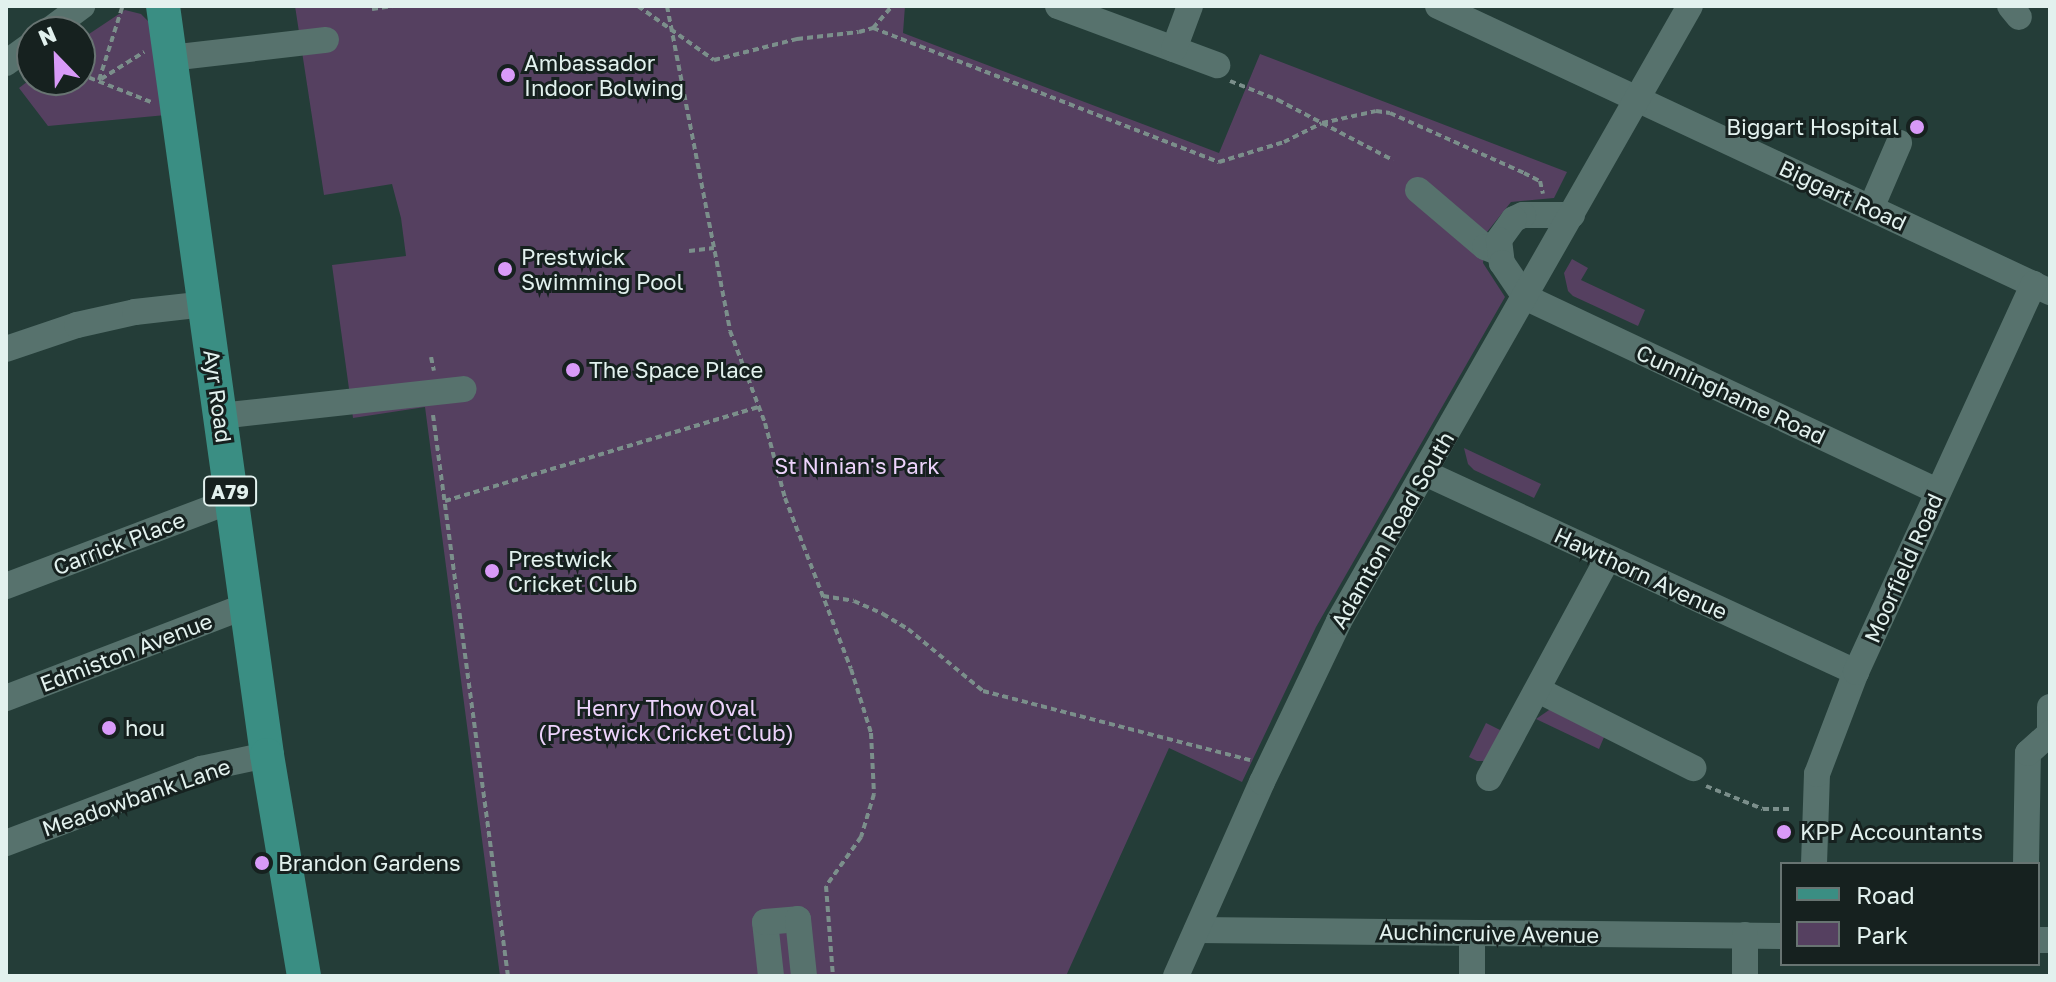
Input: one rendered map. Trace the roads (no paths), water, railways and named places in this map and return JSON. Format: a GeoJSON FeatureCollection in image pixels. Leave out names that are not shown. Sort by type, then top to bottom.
{"type":"FeatureCollection","features":[{"type":"Feature","properties":{"kind":"main road","name":"Ayr Road"},"geometry":{"type":"LineString","coordinates":[[163,6],[159,54],[205,304],[267,755],[304,976]]}},
{"type":"Feature","properties":{"kind":"street"},"geometry":{"type":"LineString","coordinates":[[1058,6],[1217,65]]}},
{"type":"Feature","properties":{"kind":"street"},"geometry":{"type":"LineString","coordinates":[[1174,49],[1190,6]]}},
{"type":"Feature","properties":{"kind":"street","name":"Biggart Road"},"geometry":{"type":"LineString","coordinates":[[1438,6],[2042,288]]}},
{"type":"Feature","properties":{"kind":"street","name":"Adamton Road South"},"geometry":{"type":"LineString","coordinates":[[1176,976],[1269,766],[1339,621],[1525,297],[1560,215],[1637,99],[1690,6]]}},
{"type":"Feature","properties":{"kind":"street"},"geometry":{"type":"LineString","coordinates":[[159,54],[326,40]]}},
{"type":"Feature","properties":{"kind":"street"},"geometry":{"type":"LineString","coordinates":[[1871,208],[1899,143]]}},
{"type":"Feature","properties":{"kind":"street"},"geometry":{"type":"LineString","coordinates":[[1418,190],[1485,247],[1498,252]]}},
{"type":"Feature","properties":{"kind":"street"},"geometry":{"type":"LineString","coordinates":[[1525,297],[1502,263],[1498,252],[1499,240],[1514,219],[1560,215]]}},
{"type":"Feature","properties":{"kind":"street","name":"Moorfield Road"},"geometry":{"type":"LineString","coordinates":[[1814,862],[1817,774],[1856,672],[1938,491],[2042,288]]}},
{"type":"Feature","properties":{"kind":"street","name":"Cunninghame Road"},"geometry":{"type":"LineString","coordinates":[[1525,297],[1938,491]]}},
{"type":"Feature","properties":{"kind":"street"},"geometry":{"type":"LineString","coordinates":[[6,349],[77,325],[135,312],[205,304]]}},
{"type":"Feature","properties":{"kind":"street"},"geometry":{"type":"LineString","coordinates":[[220,416],[464,389]]}},
{"type":"Feature","properties":{"kind":"street","name":"Hawthorn Avenue"},"geometry":{"type":"LineString","coordinates":[[1425,473],[1856,672]]}},
{"type":"Feature","properties":{"kind":"street","name":"Carrick Place"},"geometry":{"type":"LineString","coordinates":[[6,586],[232,500]]}},
{"type":"Feature","properties":{"kind":"street"},"geometry":{"type":"LineString","coordinates":[[1489,778],[1608,558]]}},
{"type":"Feature","properties":{"kind":"street","name":"Edmiston Avenue"},"geometry":{"type":"LineString","coordinates":[[6,698],[246,606]]}},
{"type":"Feature","properties":{"kind":"street"},"geometry":{"type":"LineString","coordinates":[[1538,690],[1693,768]]}},
{"type":"Feature","properties":{"kind":"street"},"geometry":{"type":"LineString","coordinates":[[2026,862],[2028,753],[2050,731],[2050,707]]}},
{"type":"Feature","properties":{"kind":"street","name":"Meadowbank Lane"},"geometry":{"type":"LineString","coordinates":[[6,843],[201,769],[267,755]]}},
{"type":"Feature","properties":{"kind":"street"},"geometry":{"type":"LineString","coordinates":[[771,976],[765,922],[798,919],[804,976]]}},
{"type":"Feature","properties":{"kind":"street","name":"Auchincruive Avenue"},"geometry":{"type":"LineString","coordinates":[[1197,930],[1780,936]]}},
{"type":"Feature","properties":{"kind":"street"},"geometry":{"type":"LineString","coordinates":[[1472,933],[1472,976]]}},
{"type":"Feature","properties":{"kind":"street"},"geometry":{"type":"LineString","coordinates":[[1745,935],[1745,976]]}},
{"type":"Feature","properties":{"kind":"place","name":"Ambassador Indoor Bolwing"},"geometry":{"type":"Point","coordinates":[508,75]}},
{"type":"Feature","properties":{"kind":"place","name":"Biggart Hospital"},"geometry":{"type":"Point","coordinates":[1917,127]}},
{"type":"Feature","properties":{"kind":"place","name":"Prestwick Swimming Pool"},"geometry":{"type":"Point","coordinates":[505,269]}},
{"type":"Feature","properties":{"kind":"place","name":"The Space Place"},"geometry":{"type":"Point","coordinates":[573,370]}},
{"type":"Feature","properties":{"kind":"place","name":"Prestwick Cricket Club"},"geometry":{"type":"Point","coordinates":[492,571]}},
{"type":"Feature","properties":{"kind":"place","name":"hou"},"geometry":{"type":"Point","coordinates":[109,728]}},
{"type":"Feature","properties":{"kind":"place","name":"KPP Accountants"},"geometry":{"type":"Point","coordinates":[1784,832]}},
{"type":"Feature","properties":{"kind":"place","name":"Brandon Gardens"},"geometry":{"type":"Point","coordinates":[262,863]}},
{"type":"Feature","properties":{"kind":"park label","name":"St Ninian's Park"},"geometry":{"type":"Point","coordinates":[857,466]}},
{"type":"Feature","properties":{"kind":"park label","name":"Henry Thow Oval (Prestwick Cricket Club)"},"geometry":{"type":"Point","coordinates":[666,720]}}]}
